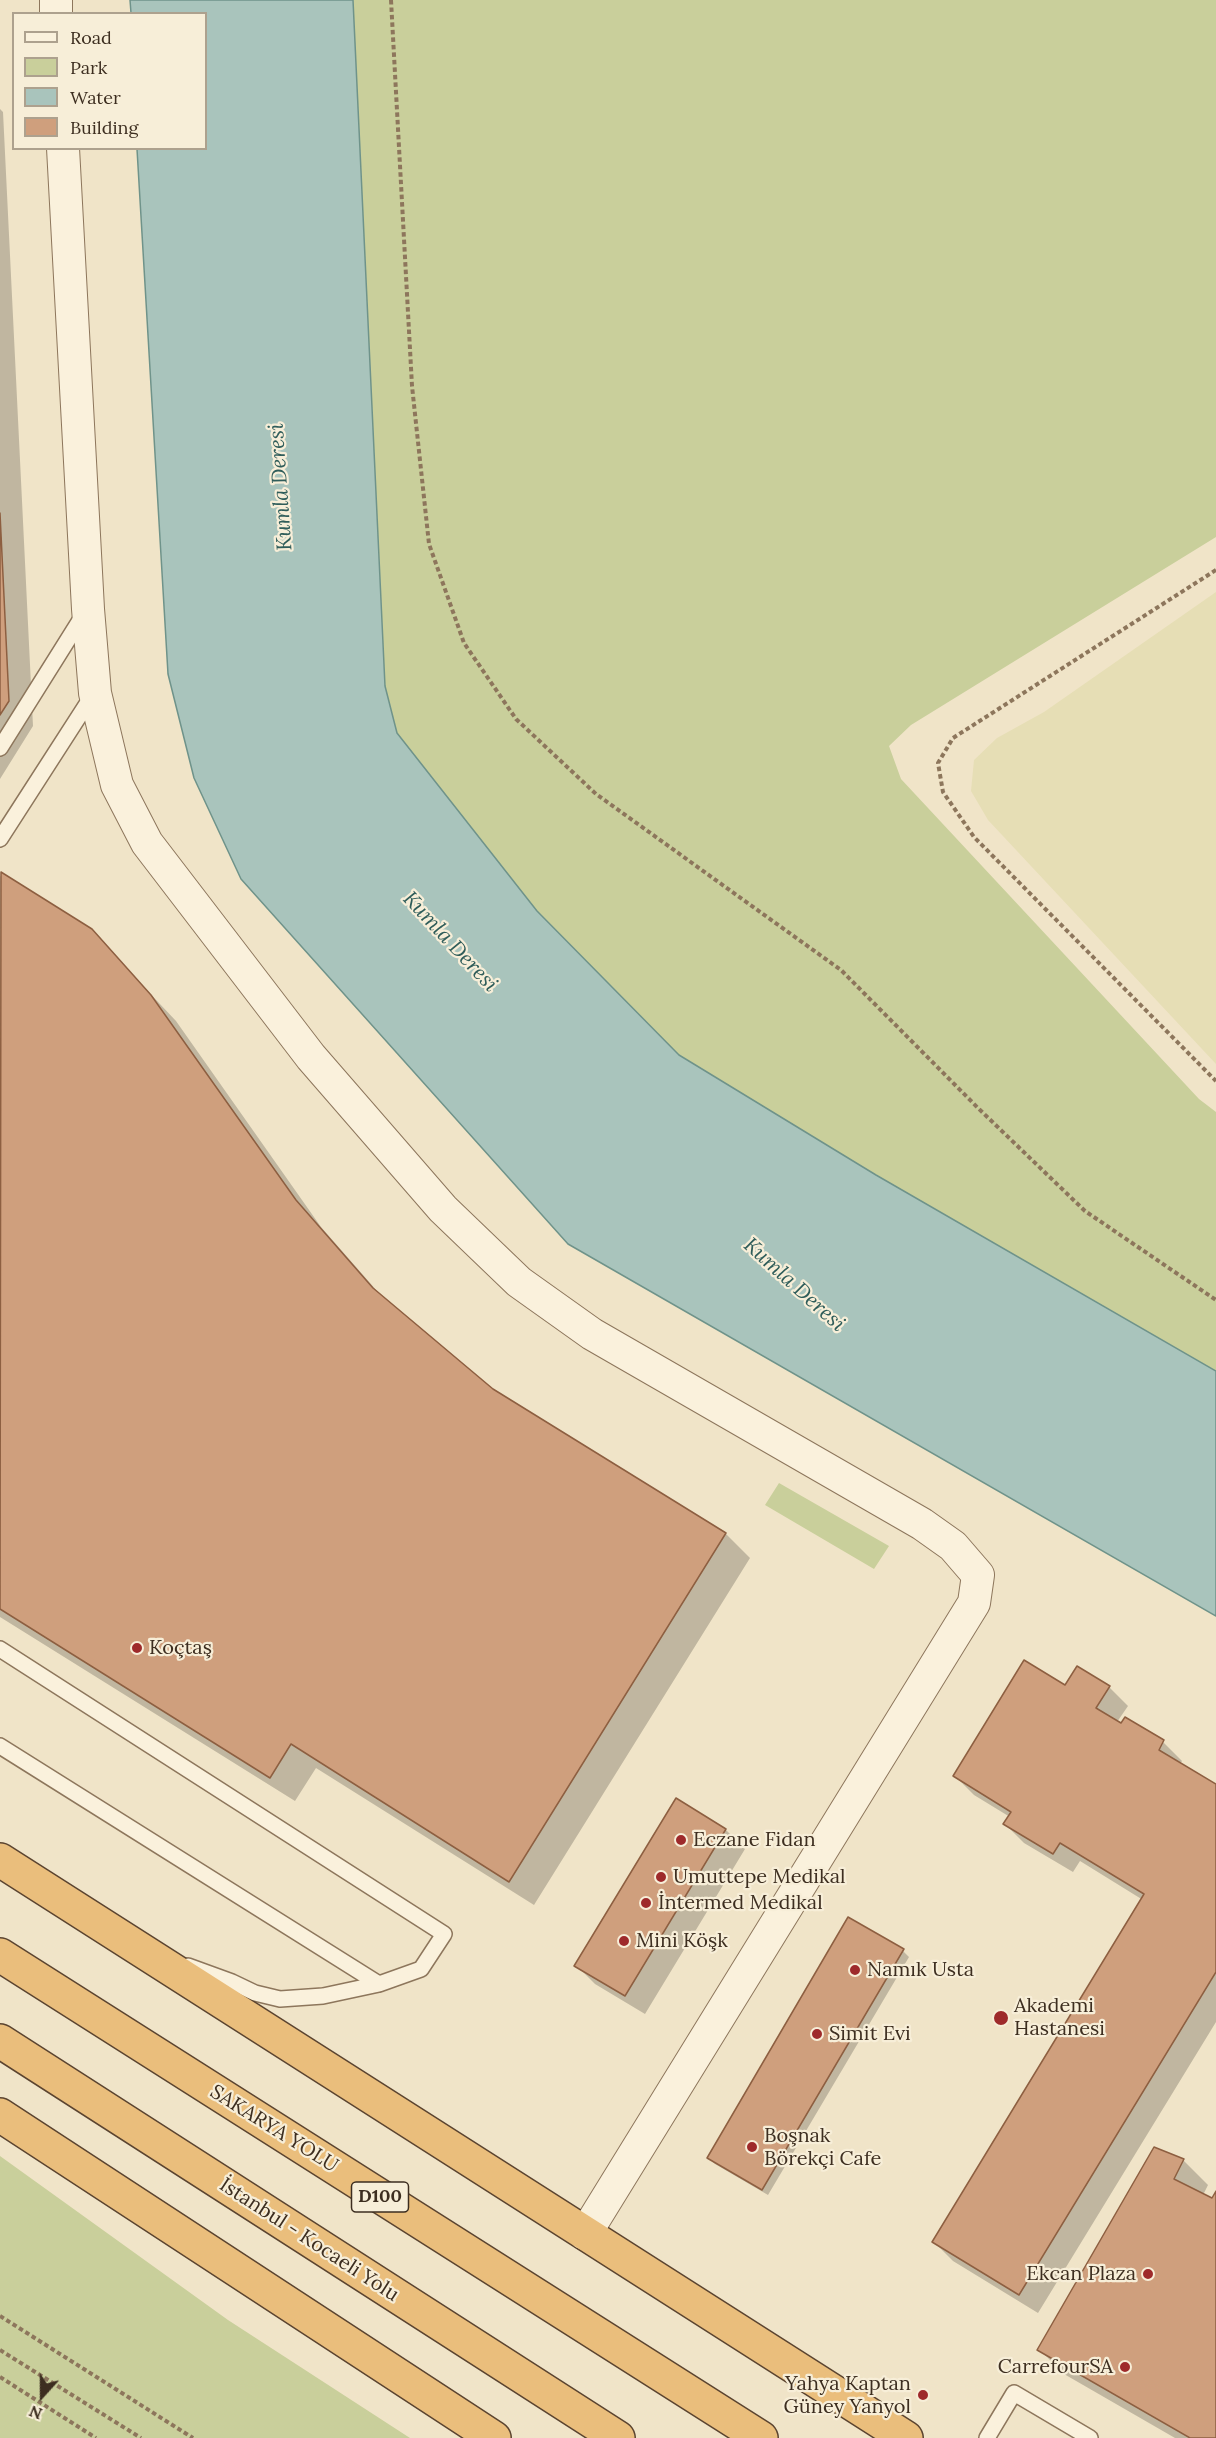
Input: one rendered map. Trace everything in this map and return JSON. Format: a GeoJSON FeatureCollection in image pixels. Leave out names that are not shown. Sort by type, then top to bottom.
{"type":"FeatureCollection","features":[{"type":"Feature","properties":{"kind":"highway"},"geometry":{"type":"LineString","coordinates":[[0,1860],[906,2438]]}},
{"type":"Feature","properties":{"kind":"highway","name":"SAKARYA YOLU"},"geometry":{"type":"LineString","coordinates":[[0,1955],[761,2438]]}},
{"type":"Feature","properties":{"kind":"highway","name":"İstanbul - Kocaeli Yolu"},"geometry":{"type":"LineString","coordinates":[[0,2041],[618,2438]]}},
{"type":"Feature","properties":{"kind":"highway"},"geometry":{"type":"LineString","coordinates":[[0,2115],[494,2438]]}},
{"type":"Feature","properties":{"kind":"street"},"geometry":{"type":"LineString","coordinates":[[63,150],[88,609],[95,693],[117,785],[147,843],[311,1057],[443,1209],[519,1282],[592,1334],[922,1524],[953,1546],[978,1575],[974,1604],[585,2234]]}},
{"type":"Feature","properties":{"kind":"lane"},"geometry":{"type":"LineString","coordinates":[[0,748],[88,609]]}},
{"type":"Feature","properties":{"kind":"lane"},"geometry":{"type":"LineString","coordinates":[[0,839],[95,693]]}},
{"type":"Feature","properties":{"kind":"lane"},"geometry":{"type":"LineString","coordinates":[[0,1649],[444,1934],[421,1969],[379,1984],[323,1996],[280,1999],[255,1993],[232,1982],[139,1949]]}},
{"type":"Feature","properties":{"kind":"lane"},"geometry":{"type":"LineString","coordinates":[[0,1746],[379,1984]]}},
{"type":"Feature","properties":{"kind":"lane"},"geometry":{"type":"LineString","coordinates":[[987,2438],[1014,2392],[1090,2438]]}},
{"type":"Feature","properties":{"kind":"path"},"geometry":{"type":"LineString","coordinates":[[391,0],[412,386],[429,544],[464,643],[516,718],[596,794],[842,970],[979,1109],[1085,1211],[1216,1300]]}},
{"type":"Feature","properties":{"kind":"path"},"geometry":{"type":"LineString","coordinates":[[1216,570],[1186,587],[953,738],[938,764],[943,792],[974,837],[1216,1081]]}},
{"type":"Feature","properties":{"kind":"path"},"geometry":{"type":"LineString","coordinates":[[0,2316],[193,2438]]}},
{"type":"Feature","properties":{"kind":"path"},"geometry":{"type":"LineString","coordinates":[[0,2350],[141,2438]]}},
{"type":"Feature","properties":{"kind":"path"},"geometry":{"type":"LineString","coordinates":[[0,2377],[96,2438]]}},
{"type":"Feature","properties":{"kind":"shaded area"},"geometry":{"type":"Polygon","coordinates":[[[1216,592],[1216,1064],[988,820],[971,791],[974,760],[997,738],[1044,712],[1216,592]]]}},
{"type":"Feature","properties":{"kind":"green space"},"geometry":{"type":"Polygon","coordinates":[[[353,0],[1216,0],[1216,537],[911,725],[889,746],[901,779],[1199,1099],[1216,1112],[1216,1371],[876,1175],[679,1055],[537,911],[397,733],[385,686],[353,0]]]}},
{"type":"Feature","properties":{"kind":"green space"},"geometry":{"type":"Polygon","coordinates":[[[779,1483],[889,1546],[874,1569],[765,1505],[779,1483]]]}},
{"type":"Feature","properties":{"kind":"green space"},"geometry":{"type":"Polygon","coordinates":[[[0,2156],[228,2320],[410,2438],[0,2438],[0,2156]]]}},
{"type":"Feature","properties":{"kind":"water","name":"Kumla Deresi"},"geometry":{"type":"Polygon","coordinates":[[[130,0],[353,0],[385,686],[397,733],[537,911],[679,1055],[876,1175],[1216,1371],[1216,1616],[568,1244],[241,879],[194,778],[168,674],[137,150],[207,150],[207,12],[131,12],[130,0]]]}},
{"type":"Feature","properties":{"kind":"building"},"geometry":{"type":"Polygon","coordinates":[[[0,513],[9,701],[0,715],[0,513]]]}},
{"type":"Feature","properties":{"kind":"building"},"geometry":{"type":"Polygon","coordinates":[[[1,872],[92,929],[151,995],[296,1200],[373,1288],[493,1389],[726,1533],[509,1882],[291,1744],[270,1778],[0,1609],[1,872]]]}},
{"type":"Feature","properties":{"kind":"building","name":"Akademi Hastanesi"},"geometry":{"type":"Polygon","coordinates":[[[1024,1660],[1065,1685],[1077,1666],[1110,1686],[1096,1708],[1121,1723],[1125,1717],[1164,1740],[1159,1750],[1216,1784],[1216,1972],[1019,2295],[932,2242],[1144,1894],[1060,1843],[1053,1854],[1003,1824],[1011,1812],[953,1776],[1024,1660]]]}},
{"type":"Feature","properties":{"kind":"building"},"geometry":{"type":"Polygon","coordinates":[[[676,1798],[726,1829],[625,1996],[574,1966],[676,1798]]]}},
{"type":"Feature","properties":{"kind":"building"},"geometry":{"type":"Polygon","coordinates":[[[848,1917],[904,1949],[762,2190],[707,2158],[848,1917]]]}},
{"type":"Feature","properties":{"kind":"building","name":"Ekcan Plaza"},"geometry":{"type":"Polygon","coordinates":[[[1154,2147],[1184,2159],[1174,2179],[1212,2198],[1216,2191],[1216,2438],[1190,2438],[1037,2350],[1154,2147]]]}},
{"type":"Feature","properties":{"kind":"place","name":"Koçtaş"},"geometry":{"type":"Point","coordinates":[137,1648]}},
{"type":"Feature","properties":{"kind":"place","name":"Eczane Fidan"},"geometry":{"type":"Point","coordinates":[681,1840]}},
{"type":"Feature","properties":{"kind":"place","name":"Umuttepe Medikal"},"geometry":{"type":"Point","coordinates":[661,1877]}},
{"type":"Feature","properties":{"kind":"place","name":"İntermed Medikal"},"geometry":{"type":"Point","coordinates":[646,1903]}},
{"type":"Feature","properties":{"kind":"place","name":"Mini Köşk"},"geometry":{"type":"Point","coordinates":[624,1941]}},
{"type":"Feature","properties":{"kind":"place","name":"Namık Usta"},"geometry":{"type":"Point","coordinates":[855,1970]}},
{"type":"Feature","properties":{"kind":"place","name":"Akademi Hastanesi"},"geometry":{"type":"Point","coordinates":[1001,2018]}},
{"type":"Feature","properties":{"kind":"place","name":"Simit Evi"},"geometry":{"type":"Point","coordinates":[817,2034]}},
{"type":"Feature","properties":{"kind":"place","name":"Boşnak Börekçi Cafe"},"geometry":{"type":"Point","coordinates":[752,2147]}},
{"type":"Feature","properties":{"kind":"place","name":"Ekcan Plaza"},"geometry":{"type":"Point","coordinates":[1148,2274]}},
{"type":"Feature","properties":{"kind":"place","name":"CarrefourSA"},"geometry":{"type":"Point","coordinates":[1125,2367]}},
{"type":"Feature","properties":{"kind":"place","name":"Yahya Kaptan Güney Yanyol"},"geometry":{"type":"Point","coordinates":[923,2395]}}]}
